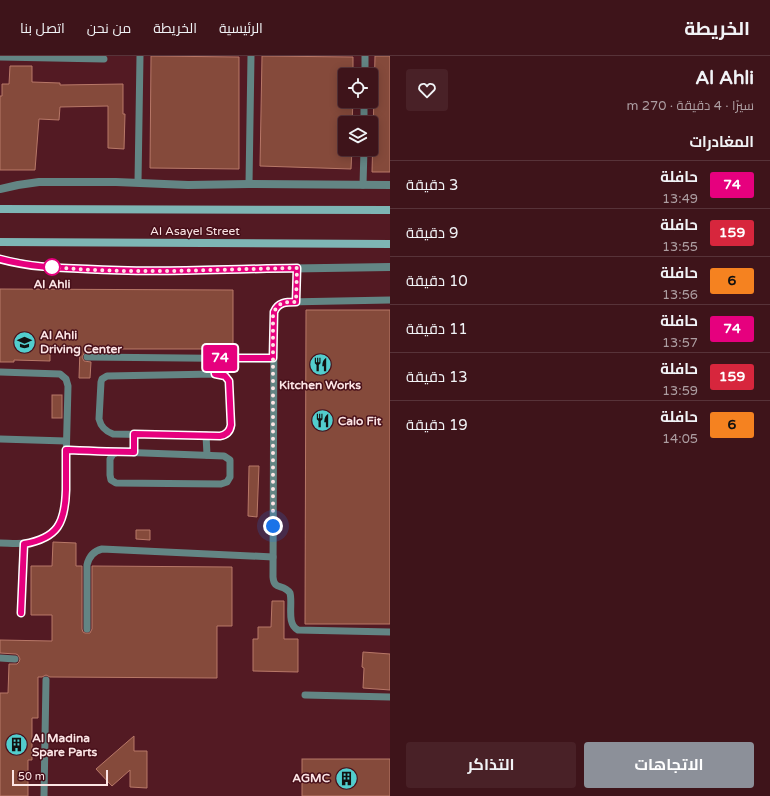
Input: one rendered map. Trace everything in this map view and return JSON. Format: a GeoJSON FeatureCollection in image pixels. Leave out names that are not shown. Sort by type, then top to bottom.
{"type":"FeatureCollection","features":[{"type":"Feature","properties":{"kind":"main road","name":"Al Asayel Street"},"geometry":{"type":"LineString","coordinates":[[0,209],[390,210]]}},
{"type":"Feature","properties":{"kind":"main road","name":"Al Asayel Street"},"geometry":{"type":"LineString","coordinates":[[0,242],[390,244]]}},
{"type":"Feature","properties":{"kind":"street"},"geometry":{"type":"LineString","coordinates":[[0,188],[39,182],[138,182],[177,185],[390,185]]}},
{"type":"Feature","properties":{"kind":"street"},"geometry":{"type":"LineString","coordinates":[[0,259],[34,266],[105,270],[168,271],[390,267]]}},
{"type":"Feature","properties":{"kind":"lane"},"geometry":{"type":"LineString","coordinates":[[138,182],[140,56]]}},
{"type":"Feature","properties":{"kind":"lane"},"geometry":{"type":"LineString","coordinates":[[249,184],[251,56]]}},
{"type":"Feature","properties":{"kind":"lane"},"geometry":{"type":"LineString","coordinates":[[365,56],[365,68]]}},
{"type":"Feature","properties":{"kind":"lane"},"geometry":{"type":"LineString","coordinates":[[0,57],[104,59]]}},
{"type":"Feature","properties":{"kind":"lane"},"geometry":{"type":"LineString","coordinates":[[363,185],[364,156]]}},
{"type":"Feature","properties":{"kind":"lane"},"geometry":{"type":"LineString","coordinates":[[296,302],[297,268]]}},
{"type":"Feature","properties":{"kind":"lane"},"geometry":{"type":"LineString","coordinates":[[390,300],[284,303],[280,304],[275,309],[273,316],[273,581],[275,584],[285,588],[290,593],[292,623],[295,629],[302,631],[390,632]]}},
{"type":"Feature","properties":{"kind":"lane"},"geometry":{"type":"LineString","coordinates":[[87,357],[273,358]]}},
{"type":"Feature","properties":{"kind":"lane"},"geometry":{"type":"LineString","coordinates":[[213,358],[215,374]]}},
{"type":"Feature","properties":{"kind":"lane"},"geometry":{"type":"LineString","coordinates":[[0,372],[56,373],[60,374],[66,379],[68,386],[65,501],[63,516],[60,523],[55,530],[43,539],[24,544],[0,543]]}},
{"type":"Feature","properties":{"kind":"lane"},"geometry":{"type":"LineString","coordinates":[[215,374],[225,376],[229,381],[231,425],[228,432],[223,436],[134,434],[113,434],[104,430],[100,423],[101,382],[105,377],[110,375],[215,374]]}},
{"type":"Feature","properties":{"kind":"lane"},"geometry":{"type":"LineString","coordinates":[[134,434],[134,452]]}},
{"type":"Feature","properties":{"kind":"lane"},"geometry":{"type":"LineString","coordinates":[[206,435],[207,455]]}},
{"type":"Feature","properties":{"kind":"lane"},"geometry":{"type":"LineString","coordinates":[[0,440],[66,441]]}},
{"type":"Feature","properties":{"kind":"lane"},"geometry":{"type":"LineString","coordinates":[[66,450],[224,456],[230,460],[230,478],[225,484],[116,483],[111,480],[110,475],[110,459],[115,453]]}},
{"type":"Feature","properties":{"kind":"lane"},"geometry":{"type":"LineString","coordinates":[[21,613],[24,544]]}},
{"type":"Feature","properties":{"kind":"lane"},"geometry":{"type":"LineString","coordinates":[[87,629],[87,565],[90,556],[98,550],[273,557]]}},
{"type":"Feature","properties":{"kind":"lane"},"geometry":{"type":"LineString","coordinates":[[0,658],[15,658]]}},
{"type":"Feature","properties":{"kind":"lane"},"geometry":{"type":"LineString","coordinates":[[44,796],[46,680]]}},
{"type":"Feature","properties":{"kind":"lane"},"geometry":{"type":"LineString","coordinates":[[305,695],[390,697]]}},
{"type":"Feature","properties":{"kind":"building"},"geometry":{"type":"Polygon","coordinates":[[[151,56],[239,57],[239,169],[150,168],[151,56]]]}},
{"type":"Feature","properties":{"kind":"building"},"geometry":{"type":"Polygon","coordinates":[[[262,56],[353,57],[353,68],[338,68],[338,108],[353,108],[352,116],[338,116],[338,156],[352,156],[351,169],[260,166],[262,56]]]}},
{"type":"Feature","properties":{"kind":"building"},"geometry":{"type":"Polygon","coordinates":[[[375,56],[390,56],[390,172],[372,172],[372,156],[378,156],[378,116],[373,116],[374,108],[378,108],[378,68],[375,68],[375,56]]]}},
{"type":"Feature","properties":{"kind":"building"},"geometry":{"type":"Polygon","coordinates":[[[10,66],[32,66],[32,82],[60,83],[60,85],[123,84],[123,114],[125,114],[124,149],[108,148],[108,106],[60,107],[59,120],[39,119],[35,170],[0,170],[0,96],[2,96],[2,84],[9,84],[10,66]]]}},
{"type":"Feature","properties":{"kind":"building"},"geometry":{"type":"Polygon","coordinates":[[[0,289],[233,290],[233,349],[91,349],[91,352],[85,352],[82,357],[84,361],[91,362],[90,378],[79,378],[80,349],[50,349],[50,361],[14,360],[14,362],[0,362],[0,289]]]}},
{"type":"Feature","properties":{"kind":"building"},"geometry":{"type":"Polygon","coordinates":[[[306,310],[390,310],[390,624],[305,624],[306,310]]]}},
{"type":"Feature","properties":{"kind":"building"},"geometry":{"type":"Polygon","coordinates":[[[52,395],[62,395],[62,418],[52,418],[52,395]]]}},
{"type":"Feature","properties":{"kind":"building"},"geometry":{"type":"Polygon","coordinates":[[[249,466],[259,466],[257,517],[248,516],[249,466]]]}},
{"type":"Feature","properties":{"kind":"building"},"geometry":{"type":"Polygon","coordinates":[[[136,530],[150,530],[150,540],[136,539],[136,530]]]}},
{"type":"Feature","properties":{"kind":"building"},"geometry":{"type":"Polygon","coordinates":[[[53,542],[76,543],[76,566],[82,566],[82,629],[85,633],[90,633],[92,629],[92,566],[232,567],[232,626],[217,626],[217,678],[50,677],[46,675],[38,677],[38,718],[32,718],[32,760],[28,760],[28,796],[0,796],[0,693],[8,693],[9,664],[17,664],[20,659],[16,654],[0,653],[0,640],[52,641],[52,615],[31,615],[31,566],[52,566],[53,542]]]}},
{"type":"Feature","properties":{"kind":"building"},"geometry":{"type":"Polygon","coordinates":[[[272,601],[284,601],[284,639],[298,639],[298,672],[253,671],[253,639],[258,639],[258,627],[271,627],[272,601]]]}},
{"type":"Feature","properties":{"kind":"building"},"geometry":{"type":"Polygon","coordinates":[[[363,652],[390,654],[390,690],[363,688],[363,652]]]}},
{"type":"Feature","properties":{"kind":"building"},"geometry":{"type":"Polygon","coordinates":[[[134,736],[134,751],[147,751],[147,788],[130,787],[130,770],[112,786],[96,769],[134,736]]]}},
{"type":"Feature","properties":{"kind":"building","name":"AGMC"},"geometry":{"type":"Polygon","coordinates":[[[302,759],[390,759],[390,796],[302,796],[302,759]]]}},
{"type":"Feature","properties":{"kind":"bus line","name":"74"},"geometry":{"type":"LineString","coordinates":[[0,259],[34,266],[105,270],[140,271],[297,268],[296,302],[280,304],[274,312],[273,358],[213,358],[215,374],[225,376],[230,385],[231,425],[226,434],[220,436],[134,434],[134,452],[115,453],[106,451],[66,450],[65,506],[60,523],[55,530],[43,539],[24,544],[21,613]]}},
{"type":"Feature","properties":{"kind":"place","name":"Al Ahli"},"geometry":{"type":"Point","coordinates":[52,267]}},
{"type":"Feature","properties":{"kind":"place","name":"Al Ahli Driving Center"},"geometry":{"type":"Point","coordinates":[25,342]}},
{"type":"Feature","properties":{"kind":"place","name":"Kitchen Works"},"geometry":{"type":"Point","coordinates":[320,364]}},
{"type":"Feature","properties":{"kind":"place","name":"Calo Fit"},"geometry":{"type":"Point","coordinates":[323,421]}},
{"type":"Feature","properties":{"kind":"place","name":"Al Madina Spare Parts"},"geometry":{"type":"Point","coordinates":[16,745]}},
{"type":"Feature","properties":{"kind":"place","name":"AGMC"},"geometry":{"type":"Point","coordinates":[346,778]}},
{"type":"Feature","properties":{"kind":"route"},"geometry":{"type":"LineString","coordinates":[[52,267],[140,271],[297,268],[296,302],[280,304],[275,309],[273,316],[273,526]]}}]}
